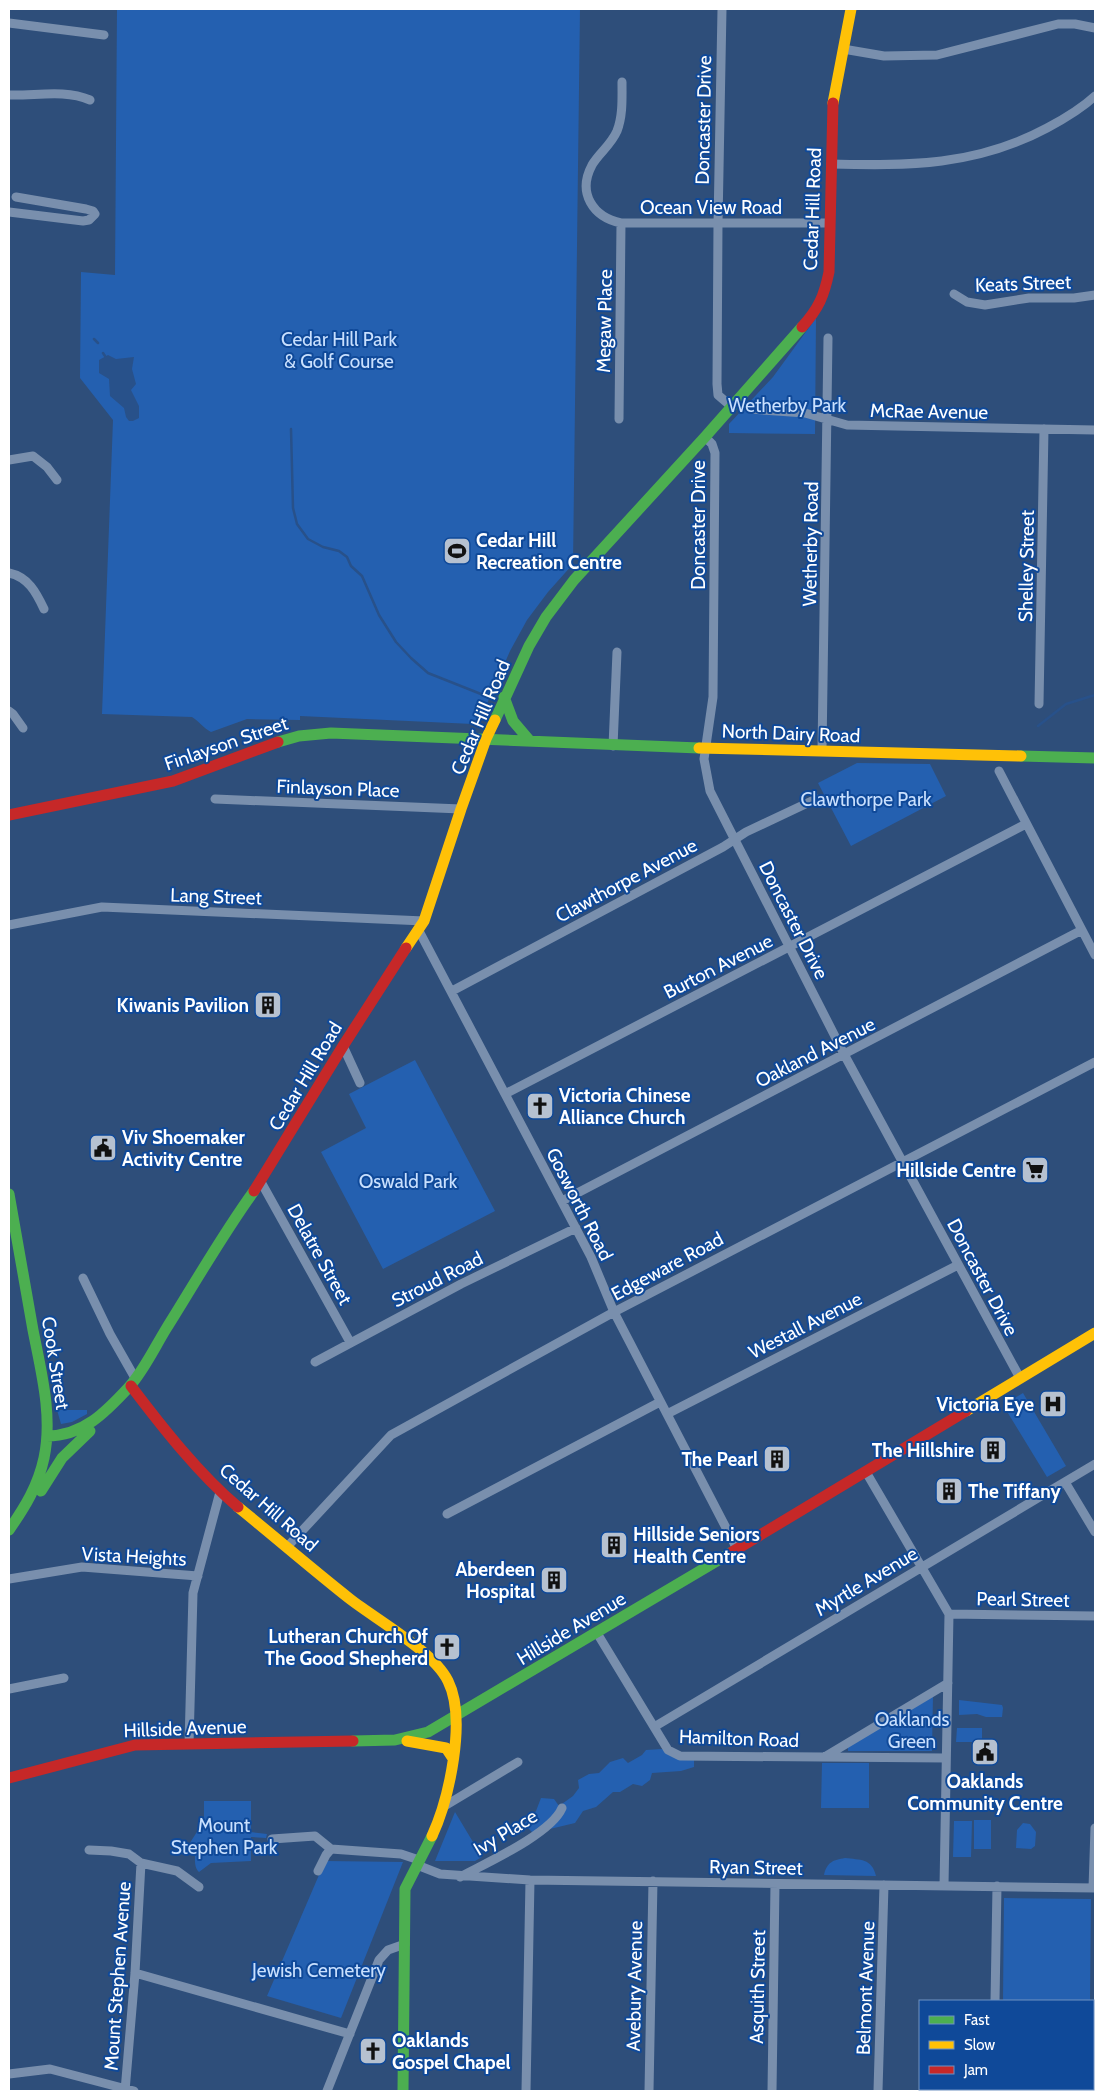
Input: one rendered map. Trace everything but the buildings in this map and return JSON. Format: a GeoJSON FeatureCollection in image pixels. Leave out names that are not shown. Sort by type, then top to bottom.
{"type":"FeatureCollection","features":[{"type":"Feature","properties":{"kind":"street","name":"Doncaster Drive"},"geometry":{"type":"LineString","coordinates":[[722,9],[717,390],[721,398],[735,403]]}},
{"type":"Feature","properties":{"kind":"street","name":"Cedar Hill Road"},"geometry":{"type":"LineString","coordinates":[[403,2091],[405,1889],[435,1829],[443,1807],[457,1716],[455,1700],[449,1682],[434,1661],[350,1599],[220,1492],[152,1414],[133,1382],[235,1218],[261,1182],[343,1046],[421,925],[486,739],[529,646],[559,599],[574,580],[817,310],[825,291],[829,272],[832,111],[851,9]]}},
{"type":"Feature","properties":{"kind":"street"},"geometry":{"type":"LineString","coordinates":[[9,23],[104,35]]}},
{"type":"Feature","properties":{"kind":"street"},"geometry":{"type":"LineString","coordinates":[[843,49],[884,56],[937,55],[1058,24],[1075,24],[1095,28]]}},
{"type":"Feature","properties":{"kind":"street"},"geometry":{"type":"LineString","coordinates":[[621,223],[603,217],[596,211],[591,204],[587,187],[592,166],[612,141],[618,129],[622,114],[622,82]]}},
{"type":"Feature","properties":{"kind":"street"},"geometry":{"type":"LineString","coordinates":[[9,95],[62,93],[90,100]]}},
{"type":"Feature","properties":{"kind":"street"},"geometry":{"type":"LineString","coordinates":[[831,164],[919,164],[970,157],[1023,140],[1093,101]]}},
{"type":"Feature","properties":{"kind":"street"},"geometry":{"type":"LineString","coordinates":[[9,212],[83,221],[89,220],[95,214],[93,211],[16,198]]}},
{"type":"Feature","properties":{"kind":"street","name":"Ocean View Road"},"geometry":{"type":"LineString","coordinates":[[621,223],[830,223]]}},
{"type":"Feature","properties":{"kind":"street","name":"Megaw Place"},"geometry":{"type":"LineString","coordinates":[[619,419],[621,223]]}},
{"type":"Feature","properties":{"kind":"street","name":"Keats Street"},"geometry":{"type":"LineString","coordinates":[[954,294],[967,302],[985,305],[1029,298],[1074,298],[1095,295]]}},
{"type":"Feature","properties":{"kind":"street","name":"Wetherby Road"},"geometry":{"type":"LineString","coordinates":[[822,751],[828,338]]}},
{"type":"Feature","properties":{"kind":"street","name":"McRae Avenue"},"geometry":{"type":"LineString","coordinates":[[735,403],[750,409],[792,411],[856,426],[1095,430]]}},
{"type":"Feature","properties":{"kind":"street","name":"Shelley Street"},"geometry":{"type":"LineString","coordinates":[[1039,704],[1044,429]]}},
{"type":"Feature","properties":{"kind":"street","name":"Doncaster Drive"},"geometry":{"type":"LineString","coordinates":[[705,436],[712,444],[715,453],[713,697],[705,748],[705,766],[708,783],[844,1056],[1020,1378]]}},
{"type":"Feature","properties":{"kind":"street"},"geometry":{"type":"LineString","coordinates":[[9,460],[33,456],[47,467],[57,480]]}},
{"type":"Feature","properties":{"kind":"street"},"geometry":{"type":"LineString","coordinates":[[9,573],[27,582],[36,593],[44,609]]}},
{"type":"Feature","properties":{"kind":"street"},"geometry":{"type":"LineString","coordinates":[[613,746],[617,652]]}},
{"type":"Feature","properties":{"kind":"street"},"geometry":{"type":"LineString","coordinates":[[504,698],[514,721],[530,741]]}},
{"type":"Feature","properties":{"kind":"street"},"geometry":{"type":"LineString","coordinates":[[9,711],[23,728]]}},
{"type":"Feature","properties":{"kind":"street","name":"Finlayson Street"},"geometry":{"type":"LineString","coordinates":[[9,815],[172,781],[264,746],[299,736],[342,733],[486,739]]}},
{"type":"Feature","properties":{"kind":"street","name":"North Dairy Road"},"geometry":{"type":"LineString","coordinates":[[486,739],[613,746],[1095,758]]}},
{"type":"Feature","properties":{"kind":"street"},"geometry":{"type":"LineString","coordinates":[[999,771],[1095,955]]}},
{"type":"Feature","properties":{"kind":"street","name":"Finlayson Place"},"geometry":{"type":"LineString","coordinates":[[215,799],[461,809]]}},
{"type":"Feature","properties":{"kind":"street","name":"Clawthorpe Avenue"},"geometry":{"type":"LineString","coordinates":[[452,991],[735,839],[816,799]]}},
{"type":"Feature","properties":{"kind":"street","name":"Burton Avenue"},"geometry":{"type":"LineString","coordinates":[[506,1094],[1026,824]]}},
{"type":"Feature","properties":{"kind":"street","name":"Lang Street"},"geometry":{"type":"LineString","coordinates":[[9,926],[102,908],[421,925]]}},
{"type":"Feature","properties":{"kind":"street","name":"Gosworth Road"},"geometry":{"type":"LineString","coordinates":[[421,925],[452,991],[591,1256],[614,1312],[737,1549]]}},
{"type":"Feature","properties":{"kind":"street","name":"Oakland Avenue"},"geometry":{"type":"LineString","coordinates":[[562,1201],[844,1056],[1082,930]]}},
{"type":"Feature","properties":{"kind":"street"},"geometry":{"type":"LineString","coordinates":[[343,1046],[360,1083]]}},
{"type":"Feature","properties":{"kind":"street","name":"Edgeware Road"},"geometry":{"type":"LineString","coordinates":[[287,1547],[391,1436],[614,1312],[1095,1062]]}},
{"type":"Feature","properties":{"kind":"street","name":"Delatre Street"},"geometry":{"type":"LineString","coordinates":[[261,1182],[350,1342]]}},
{"type":"Feature","properties":{"kind":"street","name":"Cook Street"},"geometry":{"type":"LineString","coordinates":[[9,1194],[46,1402],[48,1436],[44,1462],[38,1482],[30,1501],[9,1530]]}},
{"type":"Feature","properties":{"kind":"street","name":"Stroud Road"},"geometry":{"type":"LineString","coordinates":[[315,1362],[350,1342],[576,1228]]}},
{"type":"Feature","properties":{"kind":"street","name":"Westall Avenue"},"geometry":{"type":"LineString","coordinates":[[667,1414],[958,1265]]}},
{"type":"Feature","properties":{"kind":"street"},"geometry":{"type":"LineString","coordinates":[[48,1436],[73,1434],[99,1417],[133,1382],[83,1278]]}},
{"type":"Feature","properties":{"kind":"street","name":"Hillside Avenue"},"geometry":{"type":"LineString","coordinates":[[9,1778],[134,1745],[395,1740],[411,1738],[428,1732],[597,1633],[1095,1333]]}},
{"type":"Feature","properties":{"kind":"street"},"geometry":{"type":"LineString","coordinates":[[447,1514],[660,1402]]}},
{"type":"Feature","properties":{"kind":"street"},"geometry":{"type":"LineString","coordinates":[[19,1518],[30,1513],[56,1465],[76,1442],[92,1429],[99,1417]]}},
{"type":"Feature","properties":{"kind":"street","name":"Myrtle Avenue"},"geometry":{"type":"LineString","coordinates":[[654,1727],[1095,1464]]}},
{"type":"Feature","properties":{"kind":"street"},"geometry":{"type":"LineString","coordinates":[[866,1472],[950,1614],[944,1886]]}},
{"type":"Feature","properties":{"kind":"street"},"geometry":{"type":"LineString","coordinates":[[1064,1482],[1095,1532]]}},
{"type":"Feature","properties":{"kind":"street"},"geometry":{"type":"LineString","coordinates":[[189,1744],[193,1593],[220,1492]]}},
{"type":"Feature","properties":{"kind":"street","name":"Vista Heights"},"geometry":{"type":"LineString","coordinates":[[9,1579],[82,1567],[198,1576]]}},
{"type":"Feature","properties":{"kind":"street","name":"Pearl Street"},"geometry":{"type":"LineString","coordinates":[[950,1614],[1095,1616]]}},
{"type":"Feature","properties":{"kind":"street","name":"Hamilton Road"},"geometry":{"type":"LineString","coordinates":[[597,1633],[668,1750],[680,1756],[946,1758]]}},
{"type":"Feature","properties":{"kind":"street"},"geometry":{"type":"LineString","coordinates":[[9,1689],[64,1678]]}},
{"type":"Feature","properties":{"kind":"street"},"geometry":{"type":"LineString","coordinates":[[826,1756],[948,1683]]}},
{"type":"Feature","properties":{"kind":"street"},"geometry":{"type":"LineString","coordinates":[[395,1740],[446,1748],[452,1757]]}},
{"type":"Feature","properties":{"kind":"street"},"geometry":{"type":"LineString","coordinates":[[443,1807],[518,1762]]}},
{"type":"Feature","properties":{"kind":"street","name":"Ivy Place"},"geometry":{"type":"LineString","coordinates":[[459,1877],[511,1850],[550,1824],[559,1816],[562,1808]]}},
{"type":"Feature","properties":{"kind":"street"},"geometry":{"type":"LineString","coordinates":[[1094,1888],[1095,1828]]}},
{"type":"Feature","properties":{"kind":"street","name":"Ryan Street"},"geometry":{"type":"LineString","coordinates":[[272,1839],[315,1836],[331,1849],[401,1854],[418,1865],[440,1874],[459,1877],[530,1880],[1094,1888]]}},
{"type":"Feature","properties":{"kind":"street"},"geometry":{"type":"LineString","coordinates":[[318,1871],[331,1849]]}},
{"type":"Feature","properties":{"kind":"street"},"geometry":{"type":"LineString","coordinates":[[89,1850],[129,1854],[142,1863],[177,1871],[199,1887]]}},
{"type":"Feature","properties":{"kind":"street","name":"Mount Stephen Avenue"},"geometry":{"type":"LineString","coordinates":[[128,2090],[142,1863]]}},
{"type":"Feature","properties":{"kind":"street"},"geometry":{"type":"LineString","coordinates":[[526,2091],[530,1880]]}},
{"type":"Feature","properties":{"kind":"street","name":"Avebury Avenue"},"geometry":{"type":"LineString","coordinates":[[649,2091],[652,1881]]}},
{"type":"Feature","properties":{"kind":"street","name":"Asquith Street"},"geometry":{"type":"LineString","coordinates":[[772,2091],[775,1884]]}},
{"type":"Feature","properties":{"kind":"street","name":"Belmont Avenue"},"geometry":{"type":"LineString","coordinates":[[878,2091],[884,1885]]}},
{"type":"Feature","properties":{"kind":"street"},"geometry":{"type":"LineString","coordinates":[[995,2000],[997,1886]]}},
{"type":"Feature","properties":{"kind":"street"},"geometry":{"type":"LineString","coordinates":[[327,2091],[379,1960],[388,1950],[405,1944]]}},
{"type":"Feature","properties":{"kind":"street"},"geometry":{"type":"LineString","coordinates":[[136,1972],[350,2034]]}},
{"type":"Feature","properties":{"kind":"street"},"geometry":{"type":"LineString","coordinates":[[9,2074],[50,2069],[128,2090]]}},
{"type":"Feature","properties":{"kind":"green space","name":"Cedar Hill Park & Golf Course"},"geometry":{"type":"Polygon","coordinates":[[[117,9],[580,9],[573,564],[548,592],[527,620],[510,651],[486,706],[473,713],[477,716],[477,722],[473,724],[300,716],[300,720],[247,719],[211,732],[192,717],[102,714],[113,420],[80,378],[81,272],[115,275],[117,9]]]}},
{"type":"Feature","properties":{"kind":"green space","name":"Wetherby Park"},"geometry":{"type":"Polygon","coordinates":[[[816,318],[815,434],[729,433],[729,424],[773,377],[816,318]]]}},
{"type":"Feature","properties":{"kind":"green space","name":"Clawthorpe Park"},"geometry":{"type":"Polygon","coordinates":[[[857,763],[930,764],[946,796],[851,846],[818,783],[857,763]]]}},
{"type":"Feature","properties":{"kind":"green space","name":"Oswald Park"},"geometry":{"type":"Polygon","coordinates":[[[415,1060],[495,1211],[383,1269],[321,1152],[366,1128],[349,1094],[415,1060]]]}},
{"type":"Feature","properties":{"kind":"green space"},"geometry":{"type":"Polygon","coordinates":[[[1023,1393],[1066,1466],[1047,1477],[1003,1405],[1023,1393]]]}},
{"type":"Feature","properties":{"kind":"green space"},"geometry":{"type":"Polygon","coordinates":[[[57,1410],[87,1410],[87,1414],[72,1422],[61,1424],[57,1410]]]}},
{"type":"Feature","properties":{"kind":"green space","name":"Oaklands Green"},"geometry":{"type":"Polygon","coordinates":[[[933,1695],[932,1751],[848,1751],[848,1746],[933,1695]]]}},
{"type":"Feature","properties":{"kind":"green space"},"geometry":{"type":"Polygon","coordinates":[[[959,1700],[1002,1705],[1002,1717],[986,1717],[977,1714],[959,1715],[959,1700]]]}},
{"type":"Feature","properties":{"kind":"green space"},"geometry":{"type":"Polygon","coordinates":[[[957,1728],[982,1728],[982,1742],[956,1742],[957,1728]]]}},
{"type":"Feature","properties":{"kind":"green space"},"geometry":{"type":"Polygon","coordinates":[[[662,1749],[671,1755],[694,1758],[694,1767],[681,1771],[652,1773],[650,1780],[642,1786],[633,1784],[620,1792],[613,1792],[596,1807],[583,1811],[575,1823],[533,1833],[524,1824],[536,1811],[541,1798],[554,1799],[559,1806],[573,1796],[579,1788],[578,1780],[589,1774],[599,1773],[610,1762],[623,1758],[628,1763],[642,1755],[646,1750],[662,1749]]]}},
{"type":"Feature","properties":{"kind":"green space"},"geometry":{"type":"Polygon","coordinates":[[[822,1763],[869,1763],[869,1808],[821,1808],[822,1763]]]}},
{"type":"Feature","properties":{"kind":"green space","name":"Mount Stephen Park"},"geometry":{"type":"Polygon","coordinates":[[[204,1801],[251,1801],[251,1832],[267,1834],[266,1838],[251,1837],[251,1861],[211,1863],[199,1872],[197,1870],[195,1853],[184,1852],[204,1821],[204,1801]]]}},
{"type":"Feature","properties":{"kind":"green space"},"geometry":{"type":"Polygon","coordinates":[[[455,1812],[482,1857],[475,1861],[435,1861],[455,1812]]]}},
{"type":"Feature","properties":{"kind":"green space"},"geometry":{"type":"Polygon","coordinates":[[[974,1820],[991,1820],[991,1849],[974,1849],[974,1820]]]}},
{"type":"Feature","properties":{"kind":"green space"},"geometry":{"type":"Polygon","coordinates":[[[954,1821],[972,1821],[971,1857],[953,1857],[954,1821]]]}},
{"type":"Feature","properties":{"kind":"green space"},"geometry":{"type":"Polygon","coordinates":[[[1023,1823],[1030,1824],[1036,1832],[1035,1846],[1031,1849],[1016,1848],[1017,1830],[1023,1823]]]}},
{"type":"Feature","properties":{"kind":"green space"},"geometry":{"type":"Polygon","coordinates":[[[845,1858],[865,1861],[872,1866],[876,1876],[824,1875],[831,1862],[845,1858]]]}},
{"type":"Feature","properties":{"kind":"green space","name":"Jewish Cemetery"},"geometry":{"type":"Polygon","coordinates":[[[325,1861],[403,1862],[341,2018],[267,1996],[325,1861]]]}},
{"type":"Feature","properties":{"kind":"green space"},"geometry":{"type":"Polygon","coordinates":[[[1004,1898],[1091,1899],[1090,2000],[1003,2000],[1004,1898]]]}},
{"type":"Feature","properties":{"kind":"shaded area"},"geometry":{"type":"Polygon","coordinates":[[[108,355],[116,359],[134,357],[132,369],[136,384],[131,390],[139,406],[139,418],[133,421],[129,421],[124,408],[110,396],[109,379],[99,373],[99,360],[108,355]]]}},
{"type":"Feature","properties":{"kind":"waterway"},"geometry":{"type":"LineString","coordinates":[[94,339],[98,343]]}},
{"type":"Feature","properties":{"kind":"waterway"},"geometry":{"type":"LineString","coordinates":[[291,429],[293,508],[297,524],[308,539],[323,547],[339,551],[347,557],[351,566],[362,576],[379,615],[396,642],[411,658],[428,673],[486,696]]}},
{"type":"Feature","properties":{"kind":"waterway"},"geometry":{"type":"LineString","coordinates":[[1038,726],[1066,704],[1095,695]]}},
{"type":"Feature","properties":{"kind":"traffic: fast"},"geometry":{"type":"LineString","coordinates":[[495,720],[529,646],[546,617],[574,580],[705,437],[802,327]]}},
{"type":"Feature","properties":{"kind":"traffic: fast"},"geometry":{"type":"LineString","coordinates":[[504,697],[513,721],[530,741]]}},
{"type":"Feature","properties":{"kind":"traffic: fast"},"geometry":{"type":"LineString","coordinates":[[278,742],[299,736],[331,733],[699,748]]}},
{"type":"Feature","properties":{"kind":"traffic: fast"},"geometry":{"type":"LineString","coordinates":[[1021,756],[1095,758]]}},
{"type":"Feature","properties":{"kind":"traffic: fast"},"geometry":{"type":"LineString","coordinates":[[47,1436],[72,1432],[93,1421],[112,1405],[134,1381],[220,1242],[254,1191]]}},
{"type":"Feature","properties":{"kind":"traffic: fast"},"geometry":{"type":"LineString","coordinates":[[9,1194],[47,1410],[44,1458],[38,1478],[26,1504],[9,1530]]}},
{"type":"Feature","properties":{"kind":"traffic: fast"},"geometry":{"type":"LineString","coordinates":[[41,1491],[62,1458],[90,1431]]}},
{"type":"Feature","properties":{"kind":"traffic: fast"},"geometry":{"type":"LineString","coordinates":[[353,1741],[395,1740],[428,1732],[732,1552]]}},
{"type":"Feature","properties":{"kind":"traffic: fast"},"geometry":{"type":"LineString","coordinates":[[403,2091],[405,1889],[432,1836]]}},
{"type":"Feature","properties":{"kind":"traffic: slow"},"geometry":{"type":"LineString","coordinates":[[833,103],[851,9]]}},
{"type":"Feature","properties":{"kind":"traffic: slow"},"geometry":{"type":"LineString","coordinates":[[406,948],[424,921],[461,809],[486,739],[495,720]]}},
{"type":"Feature","properties":{"kind":"traffic: slow"},"geometry":{"type":"LineString","coordinates":[[699,748],[1021,756]]}},
{"type":"Feature","properties":{"kind":"traffic: slow"},"geometry":{"type":"LineString","coordinates":[[966,1411],[1095,1333]]}},
{"type":"Feature","properties":{"kind":"traffic: slow"},"geometry":{"type":"LineString","coordinates":[[238,1507],[350,1599],[418,1647],[441,1670],[448,1681],[456,1716],[454,1759],[450,1781],[432,1836]]}},
{"type":"Feature","properties":{"kind":"traffic: slow"},"geometry":{"type":"LineString","coordinates":[[407,1741],[446,1748],[452,1757]]}},
{"type":"Feature","properties":{"kind":"traffic: jam"},"geometry":{"type":"LineString","coordinates":[[802,327],[813,314],[820,301],[829,272],[833,103]]}},
{"type":"Feature","properties":{"kind":"traffic: jam"},"geometry":{"type":"LineString","coordinates":[[9,815],[173,781],[278,742]]}},
{"type":"Feature","properties":{"kind":"traffic: jam"},"geometry":{"type":"LineString","coordinates":[[254,1191],[406,948]]}},
{"type":"Feature","properties":{"kind":"traffic: jam"},"geometry":{"type":"LineString","coordinates":[[131,1386],[195,1465],[238,1507]]}},
{"type":"Feature","properties":{"kind":"traffic: jam"},"geometry":{"type":"LineString","coordinates":[[732,1552],[966,1411]]}},
{"type":"Feature","properties":{"kind":"traffic: jam"},"geometry":{"type":"LineString","coordinates":[[9,1778],[135,1745],[353,1741]]}},
{"type":"Feature","properties":{"kind":"place","name":"Cedar Hill Recreation Centre"},"geometry":{"type":"Point","coordinates":[457,551]}},
{"type":"Feature","properties":{"kind":"place","name":"Kiwanis Pavilion"},"geometry":{"type":"Point","coordinates":[268,1005]}},
{"type":"Feature","properties":{"kind":"place","name":"Victoria Chinese Alliance Church"},"geometry":{"type":"Point","coordinates":[540,1106]}},
{"type":"Feature","properties":{"kind":"place","name":"Viv Shoemaker Activity Centre"},"geometry":{"type":"Point","coordinates":[103,1148]}},
{"type":"Feature","properties":{"kind":"place","name":"Hillside Centre"},"geometry":{"type":"Point","coordinates":[1035,1170]}},
{"type":"Feature","properties":{"kind":"place","name":"Victoria Eye"},"geometry":{"type":"Point","coordinates":[1053,1404]}},
{"type":"Feature","properties":{"kind":"place","name":"The Hillshire"},"geometry":{"type":"Point","coordinates":[993,1450]}},
{"type":"Feature","properties":{"kind":"place","name":"The Pearl"},"geometry":{"type":"Point","coordinates":[777,1459]}},
{"type":"Feature","properties":{"kind":"place","name":"The Tiffany"},"geometry":{"type":"Point","coordinates":[949,1491]}},
{"type":"Feature","properties":{"kind":"place","name":"Hillside Seniors Health Centre"},"geometry":{"type":"Point","coordinates":[614,1545]}},
{"type":"Feature","properties":{"kind":"place","name":"Aberdeen Hospital"},"geometry":{"type":"Point","coordinates":[554,1580]}},
{"type":"Feature","properties":{"kind":"place","name":"Lutheran Church Of The Good Shepherd"},"geometry":{"type":"Point","coordinates":[447,1647]}},
{"type":"Feature","properties":{"kind":"place","name":"Oaklands Community Centre"},"geometry":{"type":"Point","coordinates":[985,1752]}},
{"type":"Feature","properties":{"kind":"place","name":"Oaklands Gospel Chapel"},"geometry":{"type":"Point","coordinates":[373,2051]}}]}
